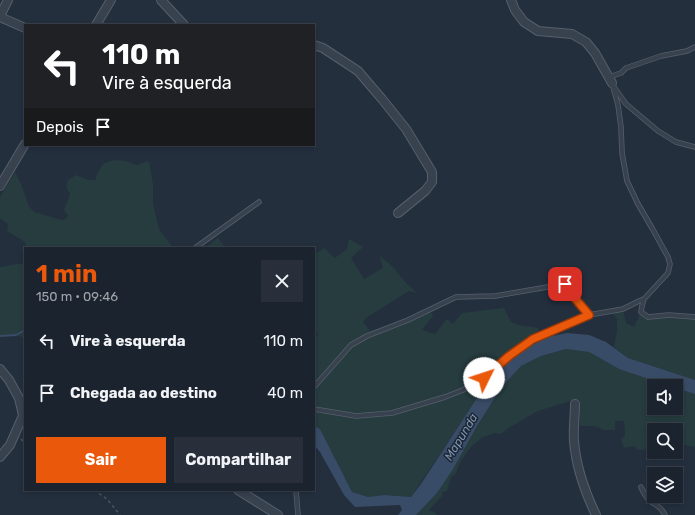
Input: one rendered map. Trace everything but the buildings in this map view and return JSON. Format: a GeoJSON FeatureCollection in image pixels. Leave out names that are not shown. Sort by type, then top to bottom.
{"type":"FeatureCollection","features":[{"type":"Feature","properties":{"kind":"street"},"geometry":{"type":"LineString","coordinates":[[8,0],[0,16],[24,28]]}},
{"type":"Feature","properties":{"kind":"street"},"geometry":{"type":"LineString","coordinates":[[97,24],[111,0]]}},
{"type":"Feature","properties":{"kind":"street"},"geometry":{"type":"LineString","coordinates":[[161,0],[183,24]]}},
{"type":"Feature","properties":{"kind":"street"},"geometry":{"type":"LineString","coordinates":[[511,0],[515,10],[524,22],[538,31],[572,34],[586,42],[595,54],[610,80]]}},
{"type":"Feature","properties":{"kind":"street"},"geometry":{"type":"LineString","coordinates":[[315,44],[358,71],[406,129],[432,172],[432,182],[425,191],[398,213]]}},
{"type":"Feature","properties":{"kind":"street"},"geometry":{"type":"LineString","coordinates":[[0,186],[24,146]]}},
{"type":"Feature","properties":{"kind":"street"},"geometry":{"type":"LineString","coordinates":[[0,369],[9,380],[19,398],[24,413],[10,445],[0,457]]}},
{"type":"Feature","properties":{"kind":"street"},"geometry":{"type":"LineString","coordinates":[[575,404],[574,440],[577,461],[586,491],[596,515]]}},
{"type":"Feature","properties":{"kind":"street"},"geometry":{"type":"LineString","coordinates":[[240,491],[278,515]]}},
{"type":"Feature","properties":{"kind":"lane"},"geometry":{"type":"LineString","coordinates":[[610,80],[626,68],[661,56],[687,51],[695,47]]}},
{"type":"Feature","properties":{"kind":"lane"},"geometry":{"type":"LineString","coordinates":[[610,80],[626,104],[658,131],[676,142],[695,147]]}},
{"type":"Feature","properties":{"kind":"lane"},"geometry":{"type":"LineString","coordinates":[[610,80],[618,105],[622,153],[627,181],[638,204],[668,257],[670,264],[668,273],[644,299],[641,312],[648,317],[695,317]]}},
{"type":"Feature","properties":{"kind":"lane"},"geometry":{"type":"LineString","coordinates":[[196,247],[259,202]]}},
{"type":"Feature","properties":{"kind":"lane"},"geometry":{"type":"LineString","coordinates":[[315,386],[351,345],[456,297],[495,296],[565,284],[589,315]]}},
{"type":"Feature","properties":{"kind":"lane"},"geometry":{"type":"LineString","coordinates":[[315,409],[356,416],[392,413],[444,397],[463,390],[484,378],[509,356],[533,339],[589,315],[623,309],[644,299]]}},
{"type":"Feature","properties":{"kind":"lane"},"geometry":{"type":"LineString","coordinates":[[641,487],[649,500],[660,506],[665,515]]}},
{"type":"Feature","properties":{"kind":"lane"},"geometry":{"type":"LineString","coordinates":[[296,491],[298,515]]}},
{"type":"Feature","properties":{"kind":"path"},"geometry":{"type":"LineString","coordinates":[[95,491],[120,515]]}},
{"type":"Feature","properties":{"kind":"green space"},"geometry":{"type":"Polygon","coordinates":[[[114,160],[125,161],[137,165],[149,161],[153,184],[153,204],[159,229],[172,247],[26,247],[25,242],[7,231],[8,224],[0,218],[0,197],[15,172],[29,206],[34,212],[64,220],[68,216],[64,210],[70,194],[67,187],[68,180],[76,175],[88,180],[95,180],[103,164],[114,160]]]}},
{"type":"Feature","properties":{"kind":"green space"},"geometry":{"type":"Polygon","coordinates":[[[218,238],[225,247],[206,247],[218,238]]]}},
{"type":"Feature","properties":{"kind":"green space"},"geometry":{"type":"Polygon","coordinates":[[[349,239],[363,247],[351,258],[364,279],[383,268],[379,255],[393,267],[406,283],[417,293],[409,291],[366,318],[363,322],[370,331],[430,310],[433,316],[422,330],[435,334],[447,319],[453,324],[462,313],[504,308],[511,322],[518,325],[538,328],[536,343],[515,354],[490,378],[411,497],[384,495],[368,497],[352,492],[320,429],[315,426],[315,337],[318,335],[315,329],[315,254],[324,248],[335,258],[347,249],[349,239]]]}},
{"type":"Feature","properties":{"kind":"green space"},"geometry":{"type":"Polygon","coordinates":[[[24,263],[24,339],[16,335],[0,336],[0,267],[24,263]]]}},
{"type":"Feature","properties":{"kind":"green space"},"geometry":{"type":"Polygon","coordinates":[[[623,309],[626,323],[634,327],[641,312],[648,317],[669,315],[695,317],[695,380],[628,358],[614,347],[617,332],[617,319],[611,311],[623,309]]]}},
{"type":"Feature","properties":{"kind":"green space"},"geometry":{"type":"Polygon","coordinates":[[[566,349],[589,352],[619,369],[649,379],[647,379],[647,415],[683,415],[683,390],[695,394],[695,447],[683,444],[683,423],[647,423],[647,449],[637,450],[635,446],[624,448],[621,439],[625,436],[624,421],[615,421],[615,430],[604,430],[595,426],[580,426],[580,401],[574,400],[538,411],[501,434],[495,433],[483,437],[471,447],[462,459],[455,475],[451,477],[447,491],[442,492],[442,496],[429,510],[437,514],[416,515],[437,493],[501,388],[521,366],[541,356],[566,349]]]}},
{"type":"Feature","properties":{"kind":"water","name":"Mapunda"},"geometry":{"type":"Polygon","coordinates":[[[567,333],[589,335],[606,342],[628,358],[695,380],[695,394],[683,390],[683,379],[649,379],[619,369],[589,352],[566,349],[541,356],[521,366],[501,388],[437,493],[416,515],[398,515],[402,510],[400,505],[355,507],[344,495],[320,452],[315,446],[315,426],[320,429],[352,492],[368,497],[384,495],[411,497],[490,378],[515,354],[548,337],[567,333]]]}},
{"type":"Feature","properties":{"kind":"waterway"},"geometry":{"type":"LineString","coordinates":[[0,336],[16,335],[24,331]]}},
{"type":"Feature","properties":{"kind":"route"},"geometry":{"type":"LineString","coordinates":[[484,378],[509,356],[533,339],[589,315],[565,284]]}}]}
